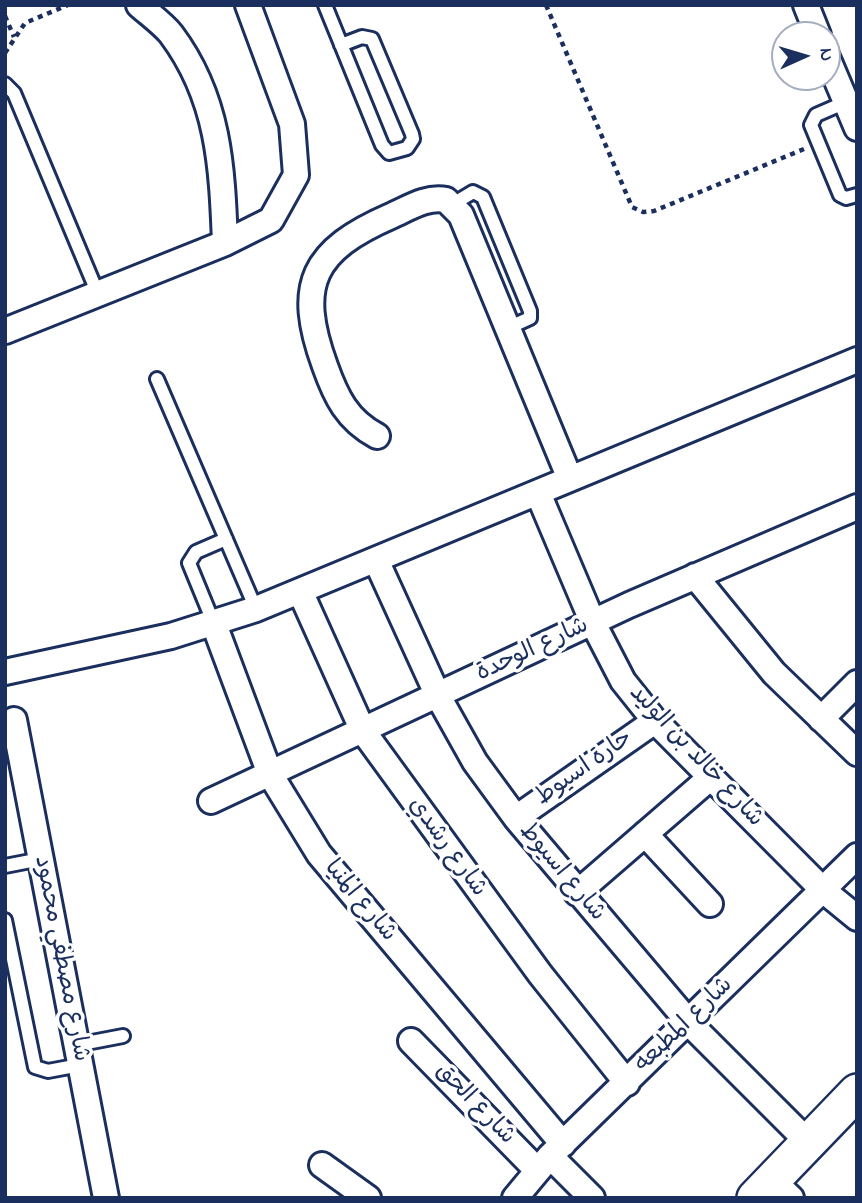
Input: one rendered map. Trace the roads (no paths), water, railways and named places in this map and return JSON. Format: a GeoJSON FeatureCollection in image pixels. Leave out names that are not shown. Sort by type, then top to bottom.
{"type":"FeatureCollection","features":[{"type":"Feature","properties":{"kind":"street"},"geometry":{"type":"LineString","coordinates":[[139,5],[170,33],[206,95],[222,164],[225,243]]}},
{"type":"Feature","properties":{"kind":"street"},"geometry":{"type":"LineString","coordinates":[[5,331],[225,243],[271,220],[296,175],[292,124],[248,5]]}},
{"type":"Feature","properties":{"kind":"street"},"geometry":{"type":"LineString","coordinates":[[841,89],[853,117]]}},
{"type":"Feature","properties":{"kind":"street"},"geometry":{"type":"LineString","coordinates":[[377,436],[352,419],[335,394],[312,331],[309,307],[314,282],[332,251],[361,229],[430,199],[446,200],[453,204],[570,479]]}},
{"type":"Feature","properties":{"kind":"street"},"geometry":{"type":"LineString","coordinates":[[5,672],[214,624],[256,609],[857,360]]}},
{"type":"Feature","properties":{"kind":"street","name":"شارع خالد بن الوليد"},"geometry":{"type":"LineString","coordinates":[[538,493],[593,623],[624,681],[655,721],[824,891],[857,918]]}},
{"type":"Feature","properties":{"kind":"street","name":"شارع الوحدة"},"geometry":{"type":"LineString","coordinates":[[211,800],[695,576],[851,517]]}},
{"type":"Feature","properties":{"kind":"street","name":"شارع اسيوط"},"geometry":{"type":"LineString","coordinates":[[376,560],[438,696],[475,762],[516,818],[689,1022],[808,1142]]}},
{"type":"Feature","properties":{"kind":"street"},"geometry":{"type":"LineString","coordinates":[[695,576],[774,673],[857,753]]}},
{"type":"Feature","properties":{"kind":"street","name":"شارع رشدي"},"geometry":{"type":"LineString","coordinates":[[300,591],[363,731],[515,941],[627,1083]]}},
{"type":"Feature","properties":{"kind":"street","name":"شارع المنيا"},"geometry":{"type":"LineString","coordinates":[[214,624],[270,774],[319,854],[550,1157]]}},
{"type":"Feature","properties":{"kind":"street"},"geometry":{"type":"LineString","coordinates":[[821,719],[857,683]]}},
{"type":"Feature","properties":{"kind":"street","name":"شارع مصطفي محمود"},"geometry":{"type":"LineString","coordinates":[[14,720],[106,1198]]}},
{"type":"Feature","properties":{"kind":"street","name":"حارة اسيوط"},"geometry":{"type":"LineString","coordinates":[[516,818],[655,721]]}},
{"type":"Feature","properties":{"kind":"street"},"geometry":{"type":"LineString","coordinates":[[578,893],[711,777]]}},
{"type":"Feature","properties":{"kind":"street"},"geometry":{"type":"LineString","coordinates":[[645,834],[710,904]]}},
{"type":"Feature","properties":{"kind":"street","name":"شارع المطبعه"},"geometry":{"type":"LineString","coordinates":[[515,1198],[550,1157],[857,856]]}},
{"type":"Feature","properties":{"kind":"street","name":"شارع الحق"},"geometry":{"type":"LineString","coordinates":[[411,1041],[550,1157]]}},
{"type":"Feature","properties":{"kind":"street"},"geometry":{"type":"LineString","coordinates":[[772,1192],[808,1142],[857,1092]]}},
{"type":"Feature","properties":{"kind":"street"},"geometry":{"type":"LineString","coordinates":[[550,1157],[592,1198]]}},
{"type":"Feature","properties":{"kind":"street"},"geometry":{"type":"LineString","coordinates":[[322,1165],[368,1198]]}},
{"type":"Feature","properties":{"kind":"lane"},"geometry":{"type":"LineString","coordinates":[[325,5],[341,45],[385,150],[394,153],[407,148],[413,139],[412,134],[372,39],[362,37],[341,45]]}},
{"type":"Feature","properties":{"kind":"lane"},"geometry":{"type":"LineString","coordinates":[[5,84],[14,93],[98,294]]}},
{"type":"Feature","properties":{"kind":"lane"},"geometry":{"type":"LineString","coordinates":[[853,117],[812,119],[818,143],[840,195],[846,198],[857,195]]}},
{"type":"Feature","properties":{"kind":"lane"},"geometry":{"type":"LineString","coordinates":[[157,379],[256,609]]}},
{"type":"Feature","properties":{"kind":"lane"},"geometry":{"type":"LineString","coordinates":[[214,624],[189,563],[196,552],[226,539]]}},
{"type":"Feature","properties":{"kind":"lane"},"geometry":{"type":"LineString","coordinates":[[5,866],[41,859]]}},
{"type":"Feature","properties":{"kind":"lane"},"geometry":{"type":"LineString","coordinates":[[5,920],[35,1067],[48,1071],[123,1036]]}}]}
